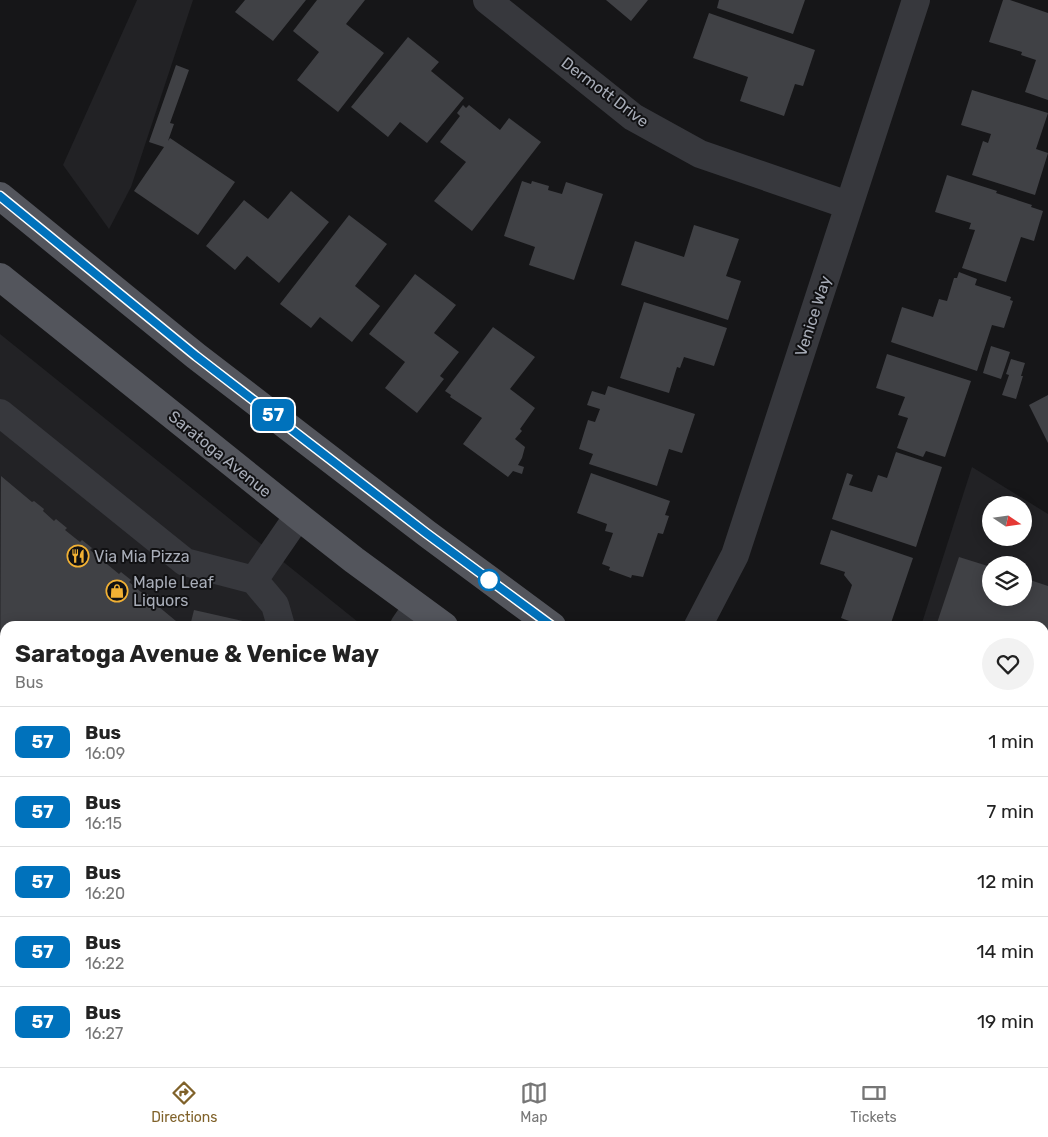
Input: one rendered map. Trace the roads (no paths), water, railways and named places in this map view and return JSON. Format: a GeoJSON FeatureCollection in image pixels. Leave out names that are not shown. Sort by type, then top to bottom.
{"type":"FeatureCollection","features":[{"type":"Feature","properties":{"kind":"main road"},"geometry":{"type":"LineString","coordinates":[[4,207],[426,533],[545,621]]}},
{"type":"Feature","properties":{"kind":"main road","name":"Saratoga Avenue"},"geometry":{"type":"LineString","coordinates":[[0,277],[298,516],[411,617],[426,621]]}},
{"type":"Feature","properties":{"kind":"street","name":"Dermott Drive"},"geometry":{"type":"LineString","coordinates":[[487,0],[633,117],[700,154],[848,205]]}},
{"type":"Feature","properties":{"kind":"street","name":"Venice Way"},"geometry":{"type":"LineString","coordinates":[[701,621],[735,555],[916,0]]}},
{"type":"Feature","properties":{"kind":"street"},"geometry":{"type":"LineString","coordinates":[[0,414],[185,562],[254,580],[274,605],[279,621]]}},
{"type":"Feature","properties":{"kind":"street"},"geometry":{"type":"LineString","coordinates":[[254,580],[298,516]]}},
{"type":"Feature","properties":{"kind":"place","name":"Via Mia Pizza"},"geometry":{"type":"Point","coordinates":[78,556]}},
{"type":"Feature","properties":{"kind":"place","name":"Maple Leaf Liquors"},"geometry":{"type":"Point","coordinates":[117,591]}}]}
